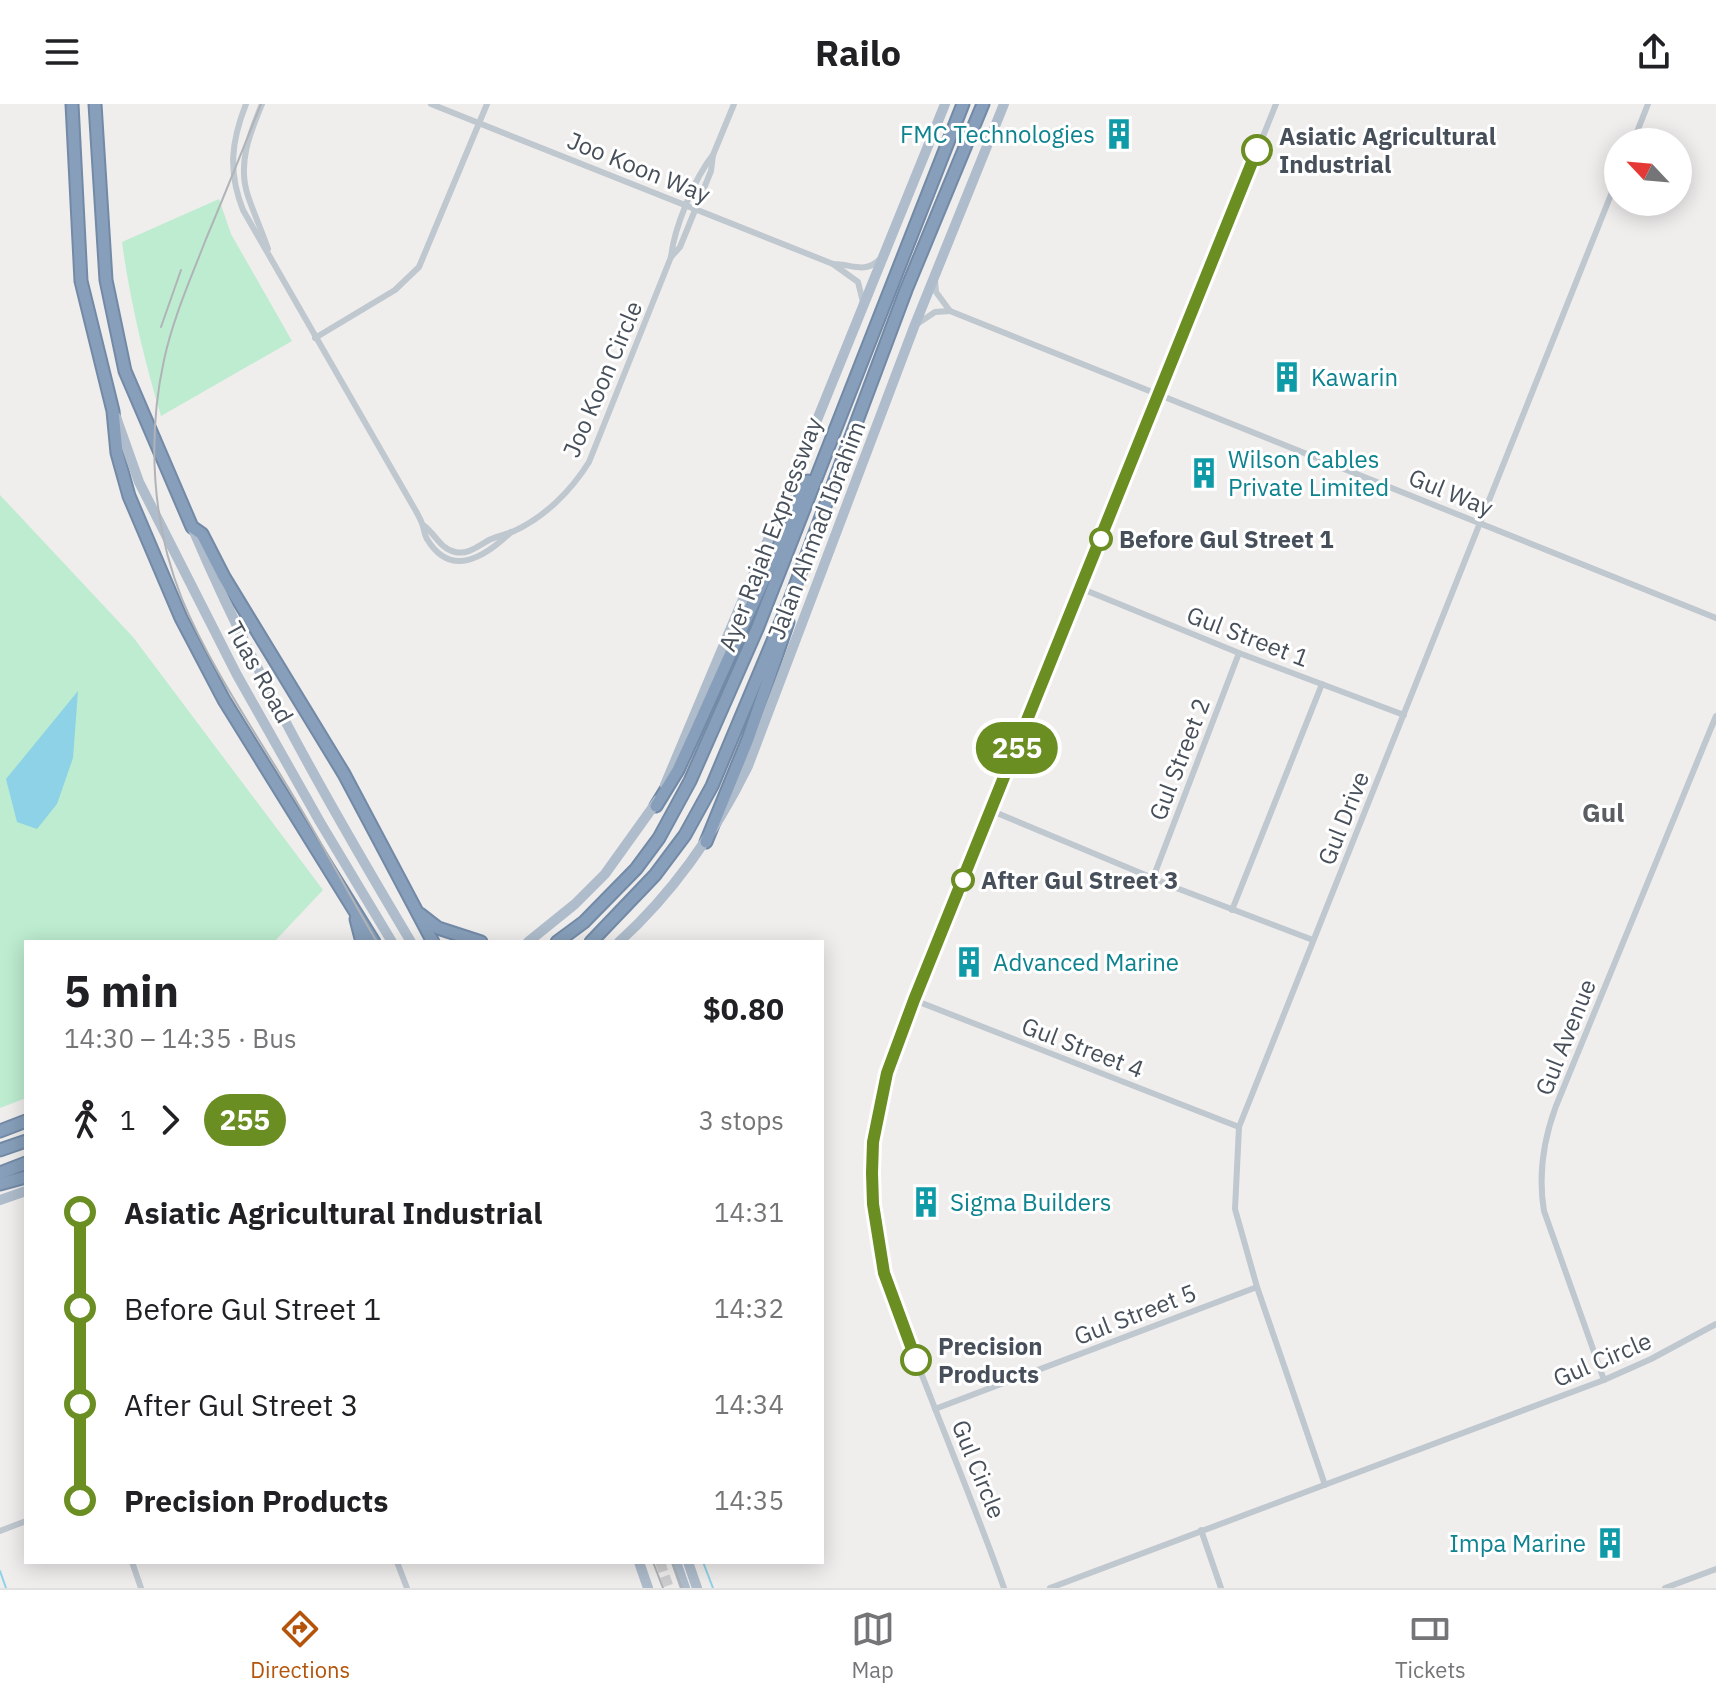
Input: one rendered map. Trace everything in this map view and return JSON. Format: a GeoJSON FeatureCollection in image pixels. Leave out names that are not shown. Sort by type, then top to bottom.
{"type":"FeatureCollection","features":[{"type":"Feature","properties":{"kind":"highway"},"geometry":{"type":"LineString","coordinates":[[72,104],[81,281],[113,411],[121,473],[152,555],[224,700],[373,940]]}},
{"type":"Feature","properties":{"kind":"highway"},"geometry":{"type":"LineString","coordinates":[[95,104],[106,280],[125,371],[192,527],[202,534],[224,577],[344,774],[432,940]]}},
{"type":"Feature","properties":{"kind":"highway","name":"Ayer Rajah Expressway"},"geometry":{"type":"LineString","coordinates":[[560,940],[584,922],[636,869],[659,838],[690,781],[752,642],[963,104]]}},
{"type":"Feature","properties":{"kind":"highway","name":"Ayer Rajah Expressway"},"geometry":{"type":"LineString","coordinates":[[593,940],[655,875],[685,835],[712,786],[788,605],[906,290],[983,104]]}},
{"type":"Feature","properties":{"kind":"highway"},"geometry":{"type":"LineString","coordinates":[[656,806],[678,770],[847,397]]}},
{"type":"Feature","properties":{"kind":"highway"},"geometry":{"type":"LineString","coordinates":[[706,842],[772,671],[788,620],[788,605]]}},
{"type":"Feature","properties":{"kind":"highway"},"geometry":{"type":"LineString","coordinates":[[354,911],[361,940]]}},
{"type":"Feature","properties":{"kind":"highway"},"geometry":{"type":"LineString","coordinates":[[416,912],[438,928],[475,940]]}},
{"type":"Feature","properties":{"kind":"highway"},"geometry":{"type":"LineString","coordinates":[[0,1131],[24,1122]]}},
{"type":"Feature","properties":{"kind":"highway"},"geometry":{"type":"LineString","coordinates":[[0,1150],[24,1142]]}},
{"type":"Feature","properties":{"kind":"highway"},"geometry":{"type":"LineString","coordinates":[[0,1173],[24,1164]]}},
{"type":"Feature","properties":{"kind":"highway"},"geometry":{"type":"LineString","coordinates":[[0,1184],[24,1178]]}},
{"type":"Feature","properties":{"kind":"main road","name":"Jalan Ahmad Ibrahim"},"geometry":{"type":"LineString","coordinates":[[530,940],[575,904],[605,874],[656,806],[785,499],[945,104]]}},
{"type":"Feature","properties":{"kind":"main road","name":"Jalan Ahmad Ibrahim"},"geometry":{"type":"LineString","coordinates":[[621,940],[706,842],[748,766],[914,327],[1004,104]]}},
{"type":"Feature","properties":{"kind":"main road","name":"Tuas Road"},"geometry":{"type":"LineString","coordinates":[[113,411],[139,482],[237,675],[391,940]]}},
{"type":"Feature","properties":{"kind":"main road","name":"Tuas Road"},"geometry":{"type":"LineString","coordinates":[[192,527],[332,811],[410,940]]}},
{"type":"Feature","properties":{"kind":"main road"},"geometry":{"type":"LineString","coordinates":[[0,1200],[24,1192]]}},
{"type":"Feature","properties":{"kind":"main road"},"geometry":{"type":"LineString","coordinates":[[640,1564],[648,1588]]}},
{"type":"Feature","properties":{"kind":"main road"},"geometry":{"type":"LineString","coordinates":[[677,1564],[685,1588]]}},
{"type":"Feature","properties":{"kind":"main road"},"geometry":{"type":"LineString","coordinates":[[689,1564],[697,1588]]}},
{"type":"Feature","properties":{"kind":"street","name":"Joo Koon Circle"},"geometry":{"type":"LineString","coordinates":[[246,104],[232,151],[233,179],[243,210],[423,525],[425,536],[438,554],[447,560],[462,562],[497,546],[511,532],[549,509],[566,493],[589,462],[671,257],[673,242],[703,168],[713,155],[734,104]]}},
{"type":"Feature","properties":{"kind":"street","name":"Joo Koon Circle"},"geometry":{"type":"LineString","coordinates":[[262,104],[248,141],[244,176],[271,259]]}},
{"type":"Feature","properties":{"kind":"street","name":"Joo Koon Way"},"geometry":{"type":"LineString","coordinates":[[431,104],[833,264],[869,268],[884,254]]}},
{"type":"Feature","properties":{"kind":"street"},"geometry":{"type":"LineString","coordinates":[[315,338],[395,290],[419,267],[487,104]]}},
{"type":"Feature","properties":{"kind":"street","name":"Gul Circle"},"geometry":{"type":"LineString","coordinates":[[1004,1588],[884,1273],[873,1204],[873,1142],[878,1109],[887,1073],[914,1000],[1276,104]]}},
{"type":"Feature","properties":{"kind":"street"},"geometry":{"type":"LineString","coordinates":[[1639,128],[1648,104]]}},
{"type":"Feature","properties":{"kind":"street","name":"Joo Koon Circle"},"geometry":{"type":"LineString","coordinates":[[671,257],[680,247],[696,209],[711,171],[713,155]]}},
{"type":"Feature","properties":{"kind":"street","name":"Gul Drive"},"geometry":{"type":"LineString","coordinates":[[1325,1485],[1257,1287],[1235,1209],[1239,1127],[1604,212]]}},
{"type":"Feature","properties":{"kind":"street","name":"Joo Koon Way"},"geometry":{"type":"LineString","coordinates":[[833,264],[858,282],[863,305]]}},
{"type":"Feature","properties":{"kind":"street"},"geometry":{"type":"LineString","coordinates":[[935,276],[936,292],[950,311]]}},
{"type":"Feature","properties":{"kind":"street"},"geometry":{"type":"LineString","coordinates":[[914,327],[935,312],[950,311]]}},
{"type":"Feature","properties":{"kind":"street","name":"Gul Way"},"geometry":{"type":"LineString","coordinates":[[950,311],[1716,618]]}},
{"type":"Feature","properties":{"kind":"street","name":"Gul Street 1"},"geometry":{"type":"LineString","coordinates":[[1080,588],[1239,653],[1404,715]]}},
{"type":"Feature","properties":{"kind":"street","name":"Gul Street 2"},"geometry":{"type":"LineString","coordinates":[[1153,878],[1239,653]]}},
{"type":"Feature","properties":{"kind":"street"},"geometry":{"type":"LineString","coordinates":[[1232,910],[1322,684]]}},
{"type":"Feature","properties":{"kind":"street","name":"Gul Avenue"},"geometry":{"type":"LineString","coordinates":[[1604,1380],[1544,1211],[1540,1192],[1542,1156],[1556,1106],[1716,716]]}},
{"type":"Feature","properties":{"kind":"street"},"geometry":{"type":"LineString","coordinates":[[992,811],[1313,940]]}},
{"type":"Feature","properties":{"kind":"street","name":"Gul Street 4"},"geometry":{"type":"LineString","coordinates":[[914,1000],[1239,1127]]}},
{"type":"Feature","properties":{"kind":"street","name":"Gul Street 5"},"geometry":{"type":"LineString","coordinates":[[935,1409],[1257,1287]]}},
{"type":"Feature","properties":{"kind":"street","name":"Gul Circle"},"geometry":{"type":"LineString","coordinates":[[1050,1588],[1604,1380],[1716,1324]]}},
{"type":"Feature","properties":{"kind":"street"},"geometry":{"type":"LineString","coordinates":[[0,1531],[24,1522]]}},
{"type":"Feature","properties":{"kind":"street"},"geometry":{"type":"LineString","coordinates":[[1201,1530],[1221,1588]]}},
{"type":"Feature","properties":{"kind":"street"},"geometry":{"type":"LineString","coordinates":[[133,1564],[141,1588]]}},
{"type":"Feature","properties":{"kind":"street"},"geometry":{"type":"LineString","coordinates":[[398,1564],[407,1588]]}},
{"type":"Feature","properties":{"kind":"street"},"geometry":{"type":"LineString","coordinates":[[1665,1588],[1716,1569]]}},
{"type":"Feature","properties":{"kind":"green space"},"geometry":{"type":"Polygon","coordinates":[[[219,199],[231,234],[292,341],[161,416],[138,330],[122,242],[219,199]]]}},
{"type":"Feature","properties":{"kind":"green space"},"geometry":{"type":"Polygon","coordinates":[[[0,495],[133,637],[323,890],[276,940],[24,940],[24,1099],[0,1108],[0,495]]]}},
{"type":"Feature","properties":{"kind":"water"},"geometry":{"type":"Polygon","coordinates":[[[78,691],[73,758],[57,804],[37,829],[17,822],[6,779],[78,691]]]}},
{"type":"Feature","properties":{"kind":"waterway"},"geometry":{"type":"LineString","coordinates":[[704,1564],[713,1588]]}},
{"type":"Feature","properties":{"kind":"waterway"},"geometry":{"type":"LineString","coordinates":[[0,1571],[6,1588]]}},
{"type":"Feature","properties":{"kind":"tunnel"},"geometry":{"type":"LineString","coordinates":[[661,1564],[669,1588]]}},
{"type":"Feature","properties":{"kind":"railway"},"geometry":{"type":"LineString","coordinates":[[261,104],[188,283],[168,344],[155,420],[155,481],[159,511],[172,570],[205,647],[376,940]]}},
{"type":"Feature","properties":{"kind":"railway"},"geometry":{"type":"LineString","coordinates":[[161,327],[181,270]]}},
{"type":"Feature","properties":{"kind":"railway"},"geometry":{"type":"LineString","coordinates":[[654,1564],[663,1588]]}},
{"type":"Feature","properties":{"kind":"railway"},"geometry":{"type":"LineString","coordinates":[[673,1564],[682,1588]]}},
{"type":"Feature","properties":{"kind":"bus line","name":"255"},"geometry":{"type":"LineString","coordinates":[[916,1360],[884,1273],[873,1204],[873,1142],[887,1073],[1257,150]]}},
{"type":"Feature","properties":{"kind":"place","name":"FMC Technologies"},"geometry":{"type":"Point","coordinates":[1119,134]}},
{"type":"Feature","properties":{"kind":"place","name":"Asiatic Agricultural Industrial"},"geometry":{"type":"Point","coordinates":[1257,150]}},
{"type":"Feature","properties":{"kind":"place","name":"Kawarin"},"geometry":{"type":"Point","coordinates":[1287,377]}},
{"type":"Feature","properties":{"kind":"place","name":"Wilson Cables Private Limited"},"geometry":{"type":"Point","coordinates":[1204,473]}},
{"type":"Feature","properties":{"kind":"place","name":"Before Gul Street 1"},"geometry":{"type":"Point","coordinates":[1101,539]}},
{"type":"Feature","properties":{"kind":"place","name":"After Gul Street 3"},"geometry":{"type":"Point","coordinates":[963,880]}},
{"type":"Feature","properties":{"kind":"place","name":"Advanced Marine"},"geometry":{"type":"Point","coordinates":[969,962]}},
{"type":"Feature","properties":{"kind":"place","name":"Sigma Builders"},"geometry":{"type":"Point","coordinates":[926,1202]}},
{"type":"Feature","properties":{"kind":"place","name":"Precision Products"},"geometry":{"type":"Point","coordinates":[916,1360]}},
{"type":"Feature","properties":{"kind":"place","name":"Impa Marine"},"geometry":{"type":"Point","coordinates":[1610,1543]}},
{"type":"Feature","properties":{"kind":"district","name":"Gul"},"geometry":{"type":"Point","coordinates":[1603,812]}}]}
